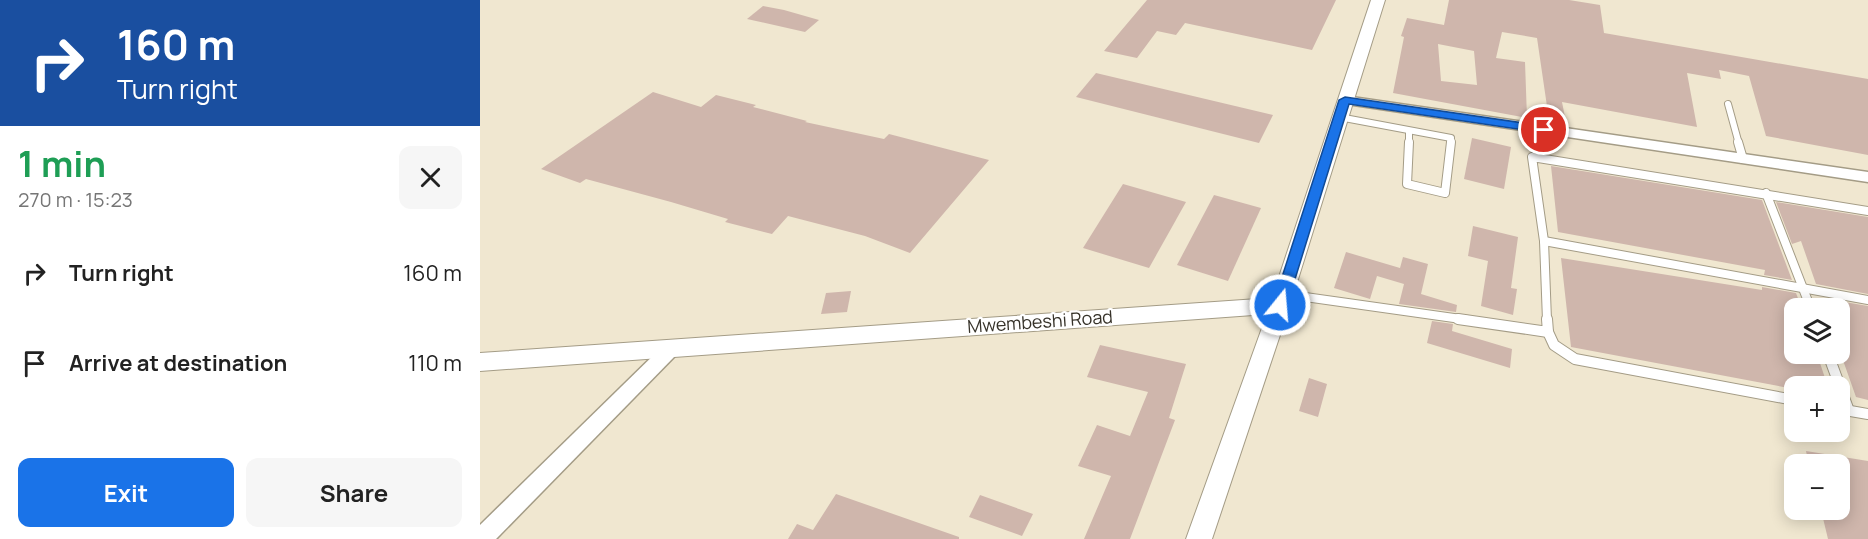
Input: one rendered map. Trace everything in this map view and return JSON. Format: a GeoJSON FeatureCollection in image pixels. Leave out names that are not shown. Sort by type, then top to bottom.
{"type":"FeatureCollection","features":[{"type":"Feature","properties":{"kind":"street"},"geometry":{"type":"LineString","coordinates":[[1199,539],[1282,300],[1378,0]]}},
{"type":"Feature","properties":{"kind":"street"},"geometry":{"type":"LineString","coordinates":[[1345,100],[1868,177]]}},
{"type":"Feature","properties":{"kind":"street","name":"Mwembeshi Road"},"geometry":{"type":"LineString","coordinates":[[480,362],[1282,300]]}},
{"type":"Feature","properties":{"kind":"street"},"geometry":{"type":"LineString","coordinates":[[481,539],[671,349]]}},
{"type":"Feature","properties":{"kind":"lane"},"geometry":{"type":"LineString","coordinates":[[1728,104],[1743,159]]}},
{"type":"Feature","properties":{"kind":"lane"},"geometry":{"type":"LineString","coordinates":[[1339,117],[1451,138],[1445,193],[1407,184],[1409,131]]}},
{"type":"Feature","properties":{"kind":"lane"},"geometry":{"type":"LineString","coordinates":[[1784,398],[1575,359],[1554,345],[1548,332],[1544,241],[1532,157],[1868,211]]}},
{"type":"Feature","properties":{"kind":"lane"},"geometry":{"type":"LineString","coordinates":[[1766,193],[1807,298]]}},
{"type":"Feature","properties":{"kind":"lane"},"geometry":{"type":"LineString","coordinates":[[1544,241],[1868,300]]}},
{"type":"Feature","properties":{"kind":"lane"},"geometry":{"type":"LineString","coordinates":[[1282,300],[1548,332]]}},
{"type":"Feature","properties":{"kind":"lane"},"geometry":{"type":"LineString","coordinates":[[1850,411],[1868,414]]}},
{"type":"Feature","properties":{"kind":"building"},"geometry":{"type":"Polygon","coordinates":[[[1147,0],[1336,0],[1312,50],[1185,23],[1176,35],[1157,31],[1137,58],[1104,51],[1147,0]]]}},
{"type":"Feature","properties":{"kind":"building"},"geometry":{"type":"Polygon","coordinates":[[[1449,0],[1569,0],[1600,5],[1604,33],[1868,79],[1868,155],[1766,136],[1749,76],[1719,70],[1721,79],[1687,73],[1697,127],[1562,102],[1566,122],[1549,120],[1537,38],[1502,32],[1496,58],[1525,62],[1527,118],[1393,93],[1404,37],[1401,36],[1407,18],[1444,25],[1449,0]],[[1438,44],[1441,81],[1477,85],[1474,51],[1438,44]]]}},
{"type":"Feature","properties":{"kind":"building"},"geometry":{"type":"Polygon","coordinates":[[[763,6],[819,20],[805,32],[747,19],[763,6]]]}},
{"type":"Feature","properties":{"kind":"building"},"geometry":{"type":"Polygon","coordinates":[[[1096,73],[1273,115],[1259,143],[1076,97],[1096,73]]]}},
{"type":"Feature","properties":{"kind":"building"},"geometry":{"type":"Polygon","coordinates":[[[653,92],[701,107],[716,95],[807,121],[805,122],[884,139],[889,134],[989,160],[910,253],[865,236],[788,216],[772,234],[725,222],[728,219],[671,202],[586,179],[580,183],[541,169],[653,92]]]}},
{"type":"Feature","properties":{"kind":"building"},"geometry":{"type":"Polygon","coordinates":[[[1472,138],[1511,147],[1504,189],[1464,179],[1472,138]]]}},
{"type":"Feature","properties":{"kind":"building"},"geometry":{"type":"Polygon","coordinates":[[[1551,166],[1762,200],[1792,280],[1764,275],[1765,270],[1558,232],[1551,166]]]}},
{"type":"Feature","properties":{"kind":"building"},"geometry":{"type":"Polygon","coordinates":[[[1123,184],[1186,202],[1149,268],[1083,248],[1123,184]]]}},
{"type":"Feature","properties":{"kind":"building"},"geometry":{"type":"Polygon","coordinates":[[[1214,195],[1261,208],[1228,281],[1177,265],[1214,195]]]}},
{"type":"Feature","properties":{"kind":"building"},"geometry":{"type":"Polygon","coordinates":[[[1776,202],[1868,217],[1868,294],[1816,284],[1801,241],[1792,244],[1776,202]]]}},
{"type":"Feature","properties":{"kind":"building"},"geometry":{"type":"Polygon","coordinates":[[[1473,226],[1518,237],[1511,288],[1517,289],[1513,315],[1481,306],[1488,261],[1468,256],[1473,226]]]}},
{"type":"Feature","properties":{"kind":"building"},"geometry":{"type":"Polygon","coordinates":[[[1346,252],[1400,268],[1403,257],[1428,264],[1421,294],[1457,305],[1456,312],[1399,304],[1404,284],[1377,276],[1370,299],[1334,288],[1346,252]]]}},
{"type":"Feature","properties":{"kind":"building"},"geometry":{"type":"Polygon","coordinates":[[[1561,258],[1762,290],[1762,287],[1796,293],[1798,298],[1784,298],[1784,364],[1820,364],[1824,376],[1784,376],[1784,387],[1571,347],[1561,258]]]}},
{"type":"Feature","properties":{"kind":"building"},"geometry":{"type":"Polygon","coordinates":[[[851,291],[847,312],[821,314],[826,293],[851,291]]]}},
{"type":"Feature","properties":{"kind":"building"},"geometry":{"type":"Polygon","coordinates":[[[1850,303],[1868,306],[1868,400],[1856,397],[1844,364],[1850,364],[1850,303]]]}},
{"type":"Feature","properties":{"kind":"building"},"geometry":{"type":"Polygon","coordinates":[[[1432,321],[1453,324],[1452,331],[1512,349],[1510,368],[1427,343],[1432,321]]]}},
{"type":"Feature","properties":{"kind":"building"},"geometry":{"type":"Polygon","coordinates":[[[1100,345],[1186,364],[1169,418],[1175,420],[1130,539],[1084,539],[1111,476],[1078,466],[1097,425],[1130,436],[1148,392],[1087,377],[1100,345]]]}},
{"type":"Feature","properties":{"kind":"building"},"geometry":{"type":"Polygon","coordinates":[[[1309,378],[1327,384],[1318,417],[1299,411],[1309,378]]]}},
{"type":"Feature","properties":{"kind":"building"},"geometry":{"type":"Polygon","coordinates":[[[1806,451],[1825,454],[1807,454],[1806,451]]]}},
{"type":"Feature","properties":{"kind":"building"},"geometry":{"type":"Polygon","coordinates":[[[1850,458],[1868,461],[1868,539],[1828,539],[1823,520],[1850,520],[1850,458]]]}},
{"type":"Feature","properties":{"kind":"building"},"geometry":{"type":"Polygon","coordinates":[[[836,494],[959,537],[959,539],[788,539],[797,524],[813,530],[836,494]]]}},
{"type":"Feature","properties":{"kind":"building"},"geometry":{"type":"Polygon","coordinates":[[[980,495],[1033,514],[1022,536],[969,517],[980,495]]]}},
{"type":"Feature","properties":{"kind":"route"},"geometry":{"type":"LineString","coordinates":[[1280,305],[1345,100],[1544,130]]}}]}
